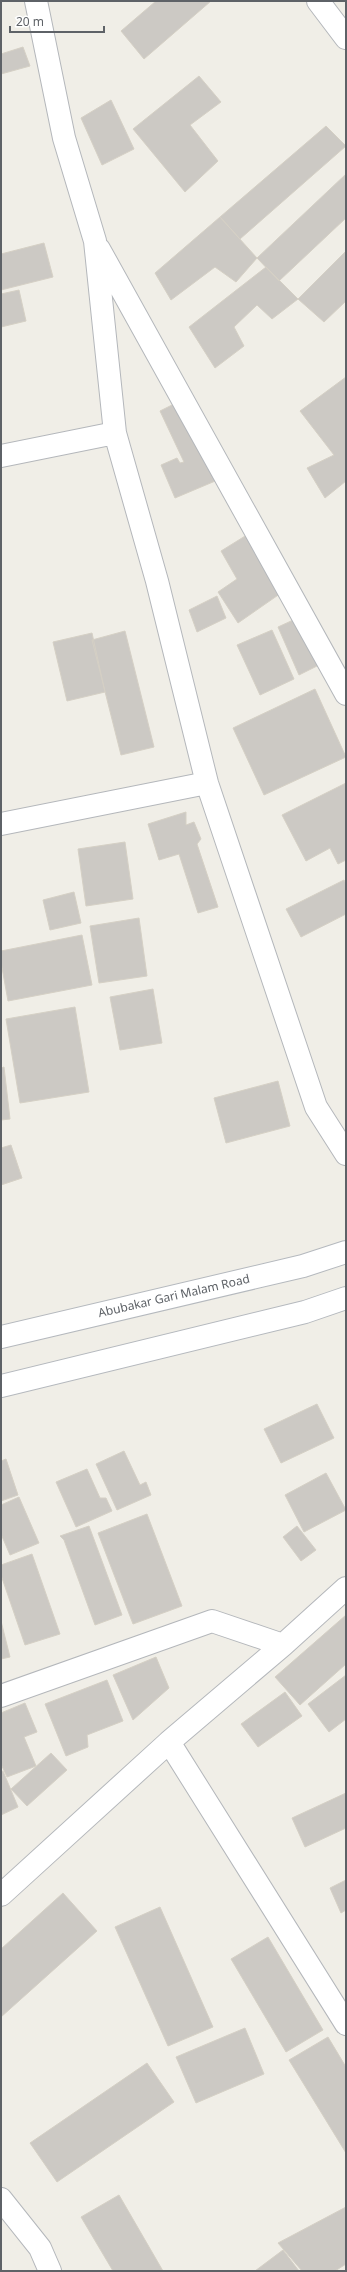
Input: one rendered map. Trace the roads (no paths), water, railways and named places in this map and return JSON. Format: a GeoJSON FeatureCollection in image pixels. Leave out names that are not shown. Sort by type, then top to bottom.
{"type":"FeatureCollection","features":[{"type":"Feature","properties":{"kind":"street"},"geometry":{"type":"LineString","coordinates":[[36,1],[64,138],[95,242],[115,433],[157,581],[207,783],[316,1107],[346,1154]]}},
{"type":"Feature","properties":{"kind":"street"},"geometry":{"type":"LineString","coordinates":[[318,1],[346,38]]}},
{"type":"Feature","properties":{"kind":"street"},"geometry":{"type":"LineString","coordinates":[[95,242],[346,694]]}},
{"type":"Feature","properties":{"kind":"street"},"geometry":{"type":"LineString","coordinates":[[1,456],[115,433]]}},
{"type":"Feature","properties":{"kind":"street"},"geometry":{"type":"LineString","coordinates":[[1,824],[207,783]]}},
{"type":"Feature","properties":{"kind":"street","name":"Abubakar Gari Malam Road"},"geometry":{"type":"LineString","coordinates":[[1,1338],[303,1266],[346,1252]]}},
{"type":"Feature","properties":{"kind":"street"},"geometry":{"type":"LineString","coordinates":[[1,1386],[305,1312],[346,1298]]}},
{"type":"Feature","properties":{"kind":"street"},"geometry":{"type":"LineString","coordinates":[[1,1895],[170,1742],[283,1645],[346,1588]]}},
{"type":"Feature","properties":{"kind":"street"},"geometry":{"type":"LineString","coordinates":[[1,1696],[212,1621],[283,1645]]}},
{"type":"Feature","properties":{"kind":"street"},"geometry":{"type":"LineString","coordinates":[[170,1742],[346,2024]]}},
{"type":"Feature","properties":{"kind":"street"},"geometry":{"type":"LineString","coordinates":[[1,2199],[40,2248],[50,2271]]}}]}
